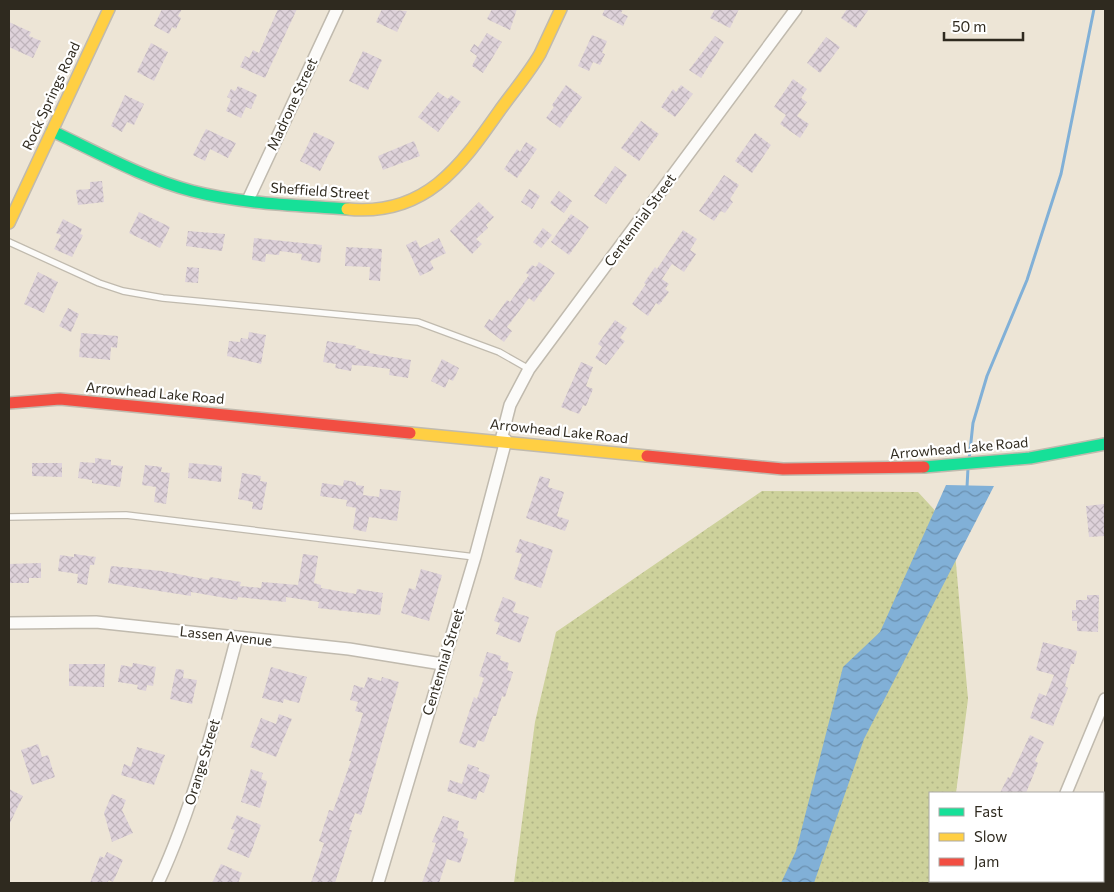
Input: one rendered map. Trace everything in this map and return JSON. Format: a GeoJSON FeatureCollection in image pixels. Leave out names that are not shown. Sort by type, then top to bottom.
{"type":"FeatureCollection","features":[{"type":"Feature","properties":{"kind":"main road","name":"Rock Springs Road"},"geometry":{"type":"LineString","coordinates":[[9,223],[109,9]]}},
{"type":"Feature","properties":{"kind":"main road","name":"Sheffield Street"},"geometry":{"type":"LineString","coordinates":[[52,131],[161,181],[193,191],[248,200],[370,210],[391,208],[414,200],[434,188],[453,172],[470,152],[539,55],[561,9]]}},
{"type":"Feature","properties":{"kind":"main road","name":"Arrowhead Lake Road"},"geometry":{"type":"LineString","coordinates":[[9,403],[60,399],[783,468],[866,469],[948,466],[1020,459],[1105,444]]}},
{"type":"Feature","properties":{"kind":"street","name":"Madrone Street"},"geometry":{"type":"LineString","coordinates":[[248,200],[337,9]]}},
{"type":"Feature","properties":{"kind":"street","name":"Centennial Street"},"geometry":{"type":"LineString","coordinates":[[378,883],[475,557],[510,405],[530,369],[796,9]]}},
{"type":"Feature","properties":{"kind":"street","name":"Lassen Avenue"},"geometry":{"type":"LineString","coordinates":[[9,623],[96,622],[349,649],[442,664]]}},
{"type":"Feature","properties":{"kind":"street","name":"Orange Street"},"geometry":{"type":"LineString","coordinates":[[158,883],[179,837],[216,718],[237,637]]}},
{"type":"Feature","properties":{"kind":"street"},"geometry":{"type":"LineString","coordinates":[[1066,792],[1105,699]]}},
{"type":"Feature","properties":{"kind":"lane"},"geometry":{"type":"LineString","coordinates":[[9,242],[75,274],[123,291],[163,298],[418,322],[499,352],[530,369]]}},
{"type":"Feature","properties":{"kind":"lane"},"geometry":{"type":"LineString","coordinates":[[9,517],[126,516],[475,557]]}},
{"type":"Feature","properties":{"kind":"green space"},"geometry":{"type":"Polygon","coordinates":[[[762,491],[918,492],[953,530],[968,699],[956,792],[929,792],[929,882],[945,883],[514,883],[535,722],[556,632],[762,491]]]}},
{"type":"Feature","properties":{"kind":"water"},"geometry":{"type":"Polygon","coordinates":[[[946,485],[994,486],[864,739],[814,883],[781,883],[796,851],[843,667],[880,632],[946,485]]]}},
{"type":"Feature","properties":{"kind":"building"},"geometry":{"type":"Polygon","coordinates":[[[162,9],[182,9],[178,16],[181,18],[176,29],[172,27],[169,34],[154,26],[162,9]]]}},
{"type":"Feature","properties":{"kind":"building"},"geometry":{"type":"Polygon","coordinates":[[[278,9],[297,9],[265,78],[240,67],[245,56],[249,58],[253,50],[259,53],[278,9]]]}},
{"type":"Feature","properties":{"kind":"building"},"geometry":{"type":"Polygon","coordinates":[[[382,9],[407,11],[397,32],[376,22],[382,9]]]}},
{"type":"Feature","properties":{"kind":"building"},"geometry":{"type":"Polygon","coordinates":[[[492,9],[517,9],[510,30],[487,19],[492,9]]]}},
{"type":"Feature","properties":{"kind":"building"},"geometry":{"type":"Polygon","coordinates":[[[605,9],[623,9],[621,13],[628,16],[623,26],[602,15],[605,9]]]}},
{"type":"Feature","properties":{"kind":"building"},"geometry":{"type":"Polygon","coordinates":[[[715,9],[739,9],[730,28],[710,18],[715,9]]]}},
{"type":"Feature","properties":{"kind":"building"},"geometry":{"type":"Polygon","coordinates":[[[847,9],[869,9],[856,28],[841,18],[847,9]]]}},
{"type":"Feature","properties":{"kind":"building"},"geometry":{"type":"Polygon","coordinates":[[[9,22],[31,32],[29,36],[41,41],[33,58],[9,47],[9,22]]]}},
{"type":"Feature","properties":{"kind":"building"},"geometry":{"type":"Polygon","coordinates":[[[487,33],[502,42],[483,73],[472,66],[477,56],[470,51],[474,44],[478,47],[487,33]]]}},
{"type":"Feature","properties":{"kind":"building"},"geometry":{"type":"Polygon","coordinates":[[[592,35],[607,41],[602,53],[605,54],[600,65],[593,62],[589,71],[578,66],[592,35]]]}},
{"type":"Feature","properties":{"kind":"building"},"geometry":{"type":"Polygon","coordinates":[[[715,36],[724,42],[701,78],[689,70],[715,36]]]}},
{"type":"Feature","properties":{"kind":"building"},"geometry":{"type":"Polygon","coordinates":[[[826,37],[840,47],[820,73],[807,63],[826,37]]]}},
{"type":"Feature","properties":{"kind":"building"},"geometry":{"type":"Polygon","coordinates":[[[151,43],[168,52],[154,81],[137,72],[151,43]]]}},
{"type":"Feature","properties":{"kind":"building"},"geometry":{"type":"Polygon","coordinates":[[[363,51],[382,60],[368,90],[349,81],[363,51]]]}},
{"type":"Feature","properties":{"kind":"building"},"geometry":{"type":"Polygon","coordinates":[[[793,79],[807,89],[801,98],[807,102],[797,116],[809,124],[800,138],[780,124],[786,115],[774,107],[793,79]]]}},
{"type":"Feature","properties":{"kind":"building"},"geometry":{"type":"Polygon","coordinates":[[[566,85],[582,97],[560,128],[546,118],[554,107],[552,105],[566,85]]]}},
{"type":"Feature","properties":{"kind":"building"},"geometry":{"type":"Polygon","coordinates":[[[681,85],[693,94],[675,117],[661,107],[673,89],[676,92],[681,85]]]}},
{"type":"Feature","properties":{"kind":"building"},"geometry":{"type":"Polygon","coordinates":[[[238,86],[257,95],[251,109],[246,107],[241,118],[226,111],[231,99],[227,97],[231,89],[235,91],[238,86]]]}},
{"type":"Feature","properties":{"kind":"building"},"geometry":{"type":"Polygon","coordinates":[[[438,92],[448,99],[451,95],[461,102],[438,132],[418,117],[438,92]]]}},
{"type":"Feature","properties":{"kind":"building"},"geometry":{"type":"Polygon","coordinates":[[[125,95],[144,104],[134,125],[127,122],[122,132],[111,126],[125,95]]]}},
{"type":"Feature","properties":{"kind":"building"},"geometry":{"type":"Polygon","coordinates":[[[641,121],[659,134],[639,161],[621,148],[641,121]]]}},
{"type":"Feature","properties":{"kind":"building"},"geometry":{"type":"Polygon","coordinates":[[[206,129],[236,143],[228,158],[210,149],[205,161],[193,155],[206,129]]]}},
{"type":"Feature","properties":{"kind":"building"},"geometry":{"type":"Polygon","coordinates":[[[314,132],[335,142],[320,171],[300,161],[314,132]]]}},
{"type":"Feature","properties":{"kind":"building"},"geometry":{"type":"Polygon","coordinates":[[[755,133],[771,145],[752,173],[735,161],[755,133]]]}},
{"type":"Feature","properties":{"kind":"building"},"geometry":{"type":"Polygon","coordinates":[[[414,141],[420,156],[383,170],[378,156],[414,141]]]}},
{"type":"Feature","properties":{"kind":"building"},"geometry":{"type":"Polygon","coordinates":[[[526,142],[537,149],[517,178],[504,169],[517,149],[520,152],[526,142]]]}},
{"type":"Feature","properties":{"kind":"building"},"geometry":{"type":"Polygon","coordinates":[[[615,166],[627,175],[606,204],[594,196],[615,166]]]}},
{"type":"Feature","properties":{"kind":"building"},"geometry":{"type":"Polygon","coordinates":[[[724,175],[739,185],[730,199],[733,202],[725,213],[721,211],[714,221],[699,211],[724,175]]]}},
{"type":"Feature","properties":{"kind":"building"},"geometry":{"type":"Polygon","coordinates":[[[102,181],[104,202],[78,205],[76,190],[90,189],[90,182],[102,181]]]}},
{"type":"Feature","properties":{"kind":"building"},"geometry":{"type":"Polygon","coordinates":[[[529,189],[540,196],[532,209],[521,202],[529,189]]]}},
{"type":"Feature","properties":{"kind":"building"},"geometry":{"type":"Polygon","coordinates":[[[559,191],[572,201],[564,213],[550,203],[559,191]]]}},
{"type":"Feature","properties":{"kind":"building"},"geometry":{"type":"Polygon","coordinates":[[[479,202],[494,217],[486,225],[488,228],[476,239],[482,244],[472,254],[450,231],[479,202]]]}},
{"type":"Feature","properties":{"kind":"building"},"geometry":{"type":"Polygon","coordinates":[[[139,212],[170,227],[160,248],[129,233],[139,212]]]}},
{"type":"Feature","properties":{"kind":"building"},"geometry":{"type":"Polygon","coordinates":[[[571,214],[589,227],[569,255],[551,242],[571,214]]]}},
{"type":"Feature","properties":{"kind":"building"},"geometry":{"type":"Polygon","coordinates":[[[63,219],[82,229],[80,234],[83,235],[72,257],[54,249],[61,235],[56,233],[63,219]]]}},
{"type":"Feature","properties":{"kind":"building"},"geometry":{"type":"Polygon","coordinates":[[[543,228],[552,235],[541,248],[533,242],[543,228]]]}},
{"type":"Feature","properties":{"kind":"building"},"geometry":{"type":"Polygon","coordinates":[[[683,230],[697,239],[690,250],[696,254],[684,272],[672,264],[662,279],[669,284],[665,289],[669,292],[659,305],[656,303],[648,316],[632,304],[655,267],[657,269],[683,230]]]}},
{"type":"Feature","properties":{"kind":"building"},"geometry":{"type":"Polygon","coordinates":[[[188,231],[225,234],[222,251],[186,246],[188,231]]]}},
{"type":"Feature","properties":{"kind":"building"},"geometry":{"type":"Polygon","coordinates":[[[254,238],[322,245],[320,263],[301,260],[302,254],[280,251],[279,255],[266,254],[265,262],[252,260],[254,238]]]}},
{"type":"Feature","properties":{"kind":"building"},"geometry":{"type":"Polygon","coordinates":[[[439,238],[446,253],[430,261],[434,269],[420,276],[406,245],[416,240],[420,248],[439,238]]]}},
{"type":"Feature","properties":{"kind":"building"},"geometry":{"type":"Polygon","coordinates":[[[346,247],[382,249],[380,281],[369,280],[370,267],[345,266],[346,247]]]}},
{"type":"Feature","properties":{"kind":"building"},"geometry":{"type":"Polygon","coordinates":[[[539,262],[555,273],[534,302],[529,298],[507,327],[512,331],[504,342],[484,327],[489,319],[492,321],[507,300],[510,302],[529,275],[526,273],[532,265],[536,267],[539,262]]]}},
{"type":"Feature","properties":{"kind":"building"},"geometry":{"type":"Polygon","coordinates":[[[187,267],[199,268],[198,283],[185,282],[187,267]]]}},
{"type":"Feature","properties":{"kind":"building"},"geometry":{"type":"Polygon","coordinates":[[[38,272],[58,282],[44,313],[24,304],[38,272]]]}},
{"type":"Feature","properties":{"kind":"building"},"geometry":{"type":"Polygon","coordinates":[[[68,308],[79,314],[71,332],[59,326],[68,308]]]}},
{"type":"Feature","properties":{"kind":"building"},"geometry":{"type":"Polygon","coordinates":[[[615,320],[627,328],[620,338],[625,341],[606,365],[595,358],[602,347],[598,344],[615,320]]]}},
{"type":"Feature","properties":{"kind":"building"},"geometry":{"type":"Polygon","coordinates":[[[249,332],[266,335],[261,364],[227,356],[229,341],[240,342],[241,338],[248,339],[249,332]]]}},
{"type":"Feature","properties":{"kind":"building"},"geometry":{"type":"Polygon","coordinates":[[[81,333],[118,336],[117,348],[111,347],[110,360],[79,357],[81,333]]]}},
{"type":"Feature","properties":{"kind":"building"},"geometry":{"type":"Polygon","coordinates":[[[327,341],[356,346],[355,348],[370,351],[369,353],[411,360],[408,378],[389,375],[390,369],[352,365],[351,371],[335,368],[336,364],[323,362],[327,341]]]}},
{"type":"Feature","properties":{"kind":"building"},"geometry":{"type":"Polygon","coordinates":[[[442,359],[459,368],[453,381],[449,379],[445,388],[431,381],[442,359]]]}},
{"type":"Feature","properties":{"kind":"building"},"geometry":{"type":"Polygon","coordinates":[[[581,362],[593,367],[586,386],[593,389],[586,406],[583,405],[579,414],[561,407],[581,362]]]}},
{"type":"Feature","properties":{"kind":"building"},"geometry":{"type":"Polygon","coordinates":[[[95,458],[111,460],[111,465],[123,466],[120,487],[92,483],[92,480],[78,478],[80,462],[95,463],[95,458]]]}},
{"type":"Feature","properties":{"kind":"building"},"geometry":{"type":"Polygon","coordinates":[[[32,463],[62,463],[62,477],[32,476],[32,463]]]}},
{"type":"Feature","properties":{"kind":"building"},"geometry":{"type":"Polygon","coordinates":[[[189,463],[222,466],[221,482],[188,478],[189,463]]]}},
{"type":"Feature","properties":{"kind":"building"},"geometry":{"type":"Polygon","coordinates":[[[145,465],[162,467],[161,472],[170,473],[166,504],[154,502],[156,487],[142,485],[145,465]]]}},
{"type":"Feature","properties":{"kind":"building"},"geometry":{"type":"Polygon","coordinates":[[[242,473],[261,476],[260,481],[267,482],[262,510],[252,509],[253,502],[238,499],[242,473]]]}},
{"type":"Feature","properties":{"kind":"building"},"geometry":{"type":"Polygon","coordinates":[[[540,476],[550,479],[548,487],[564,492],[557,516],[569,520],[565,531],[526,518],[540,476]]]}},
{"type":"Feature","properties":{"kind":"building"},"geometry":{"type":"Polygon","coordinates":[[[344,480],[356,482],[356,485],[364,486],[363,495],[379,497],[380,489],[401,491],[397,521],[369,517],[366,532],[353,529],[356,508],[346,506],[347,500],[320,496],[322,483],[343,486],[344,480]]]}},
{"type":"Feature","properties":{"kind":"building"},"geometry":{"type":"Polygon","coordinates":[[[1104,504],[1105,536],[1089,537],[1086,506],[1104,504]]]}},
{"type":"Feature","properties":{"kind":"building"},"geometry":{"type":"Polygon","coordinates":[[[520,539],[553,550],[541,588],[514,579],[522,554],[515,552],[520,539]]]}},
{"type":"Feature","properties":{"kind":"building"},"geometry":{"type":"Polygon","coordinates":[[[74,554],[96,557],[94,565],[90,565],[87,585],[77,583],[78,574],[58,571],[60,555],[74,557],[74,554]]]}},
{"type":"Feature","properties":{"kind":"building"},"geometry":{"type":"Polygon","coordinates":[[[303,554],[318,556],[314,583],[321,585],[321,588],[356,594],[357,589],[383,593],[380,615],[318,608],[319,602],[286,597],[286,602],[238,597],[237,600],[191,592],[191,596],[108,583],[111,566],[162,571],[209,580],[210,577],[241,582],[240,586],[261,588],[262,582],[298,585],[303,554]]]}},
{"type":"Feature","properties":{"kind":"building"},"geometry":{"type":"Polygon","coordinates":[[[41,563],[41,578],[29,578],[29,583],[9,583],[9,564],[41,563]]]}},
{"type":"Feature","properties":{"kind":"building"},"geometry":{"type":"Polygon","coordinates":[[[421,569],[442,575],[429,621],[401,613],[409,588],[415,590],[421,569]]]}},
{"type":"Feature","properties":{"kind":"building"},"geometry":{"type":"Polygon","coordinates":[[[1087,595],[1099,595],[1098,632],[1077,631],[1077,621],[1072,621],[1072,610],[1076,610],[1076,600],[1087,600],[1087,595]]]}},
{"type":"Feature","properties":{"kind":"building"},"geometry":{"type":"Polygon","coordinates":[[[503,597],[516,602],[513,612],[529,617],[520,643],[496,634],[500,623],[494,621],[503,597]]]}},
{"type":"Feature","properties":{"kind":"building"},"geometry":{"type":"Polygon","coordinates":[[[1043,642],[1077,651],[1065,686],[1068,688],[1053,726],[1030,718],[1039,693],[1046,696],[1054,675],[1036,670],[1043,642]]]}},
{"type":"Feature","properties":{"kind":"building"},"geometry":{"type":"Polygon","coordinates":[[[487,652],[501,656],[500,660],[509,663],[507,670],[513,672],[505,697],[502,696],[496,716],[493,716],[484,742],[478,740],[475,748],[459,743],[474,697],[477,699],[484,678],[479,676],[487,652]]]}},
{"type":"Feature","properties":{"kind":"building"},"geometry":{"type":"Polygon","coordinates":[[[133,663],[156,667],[153,686],[147,685],[146,691],[137,689],[138,685],[118,682],[121,665],[132,667],[133,663]]]}},
{"type":"Feature","properties":{"kind":"building"},"geometry":{"type":"Polygon","coordinates":[[[69,664],[105,664],[104,687],[69,686],[69,664]]]}},
{"type":"Feature","properties":{"kind":"building"},"geometry":{"type":"Polygon","coordinates":[[[271,667],[307,677],[299,703],[284,699],[283,703],[262,698],[271,667]]]}},
{"type":"Feature","properties":{"kind":"building"},"geometry":{"type":"Polygon","coordinates":[[[176,669],[184,670],[183,678],[197,680],[192,704],[170,699],[176,669]]]}},
{"type":"Feature","properties":{"kind":"building"},"geometry":{"type":"Polygon","coordinates":[[[368,677],[381,681],[382,677],[399,682],[364,806],[361,815],[355,813],[349,830],[352,830],[335,883],[311,883],[324,843],[319,841],[329,810],[333,811],[351,761],[349,761],[363,713],[355,711],[358,702],[350,700],[354,685],[364,688],[368,677]]]}},
{"type":"Feature","properties":{"kind":"building"},"geometry":{"type":"Polygon","coordinates":[[[279,714],[292,719],[276,757],[250,747],[261,718],[276,724],[279,714]]]}},
{"type":"Feature","properties":{"kind":"building"},"geometry":{"type":"Polygon","coordinates":[[[1030,735],[1044,742],[1035,761],[1038,763],[1026,792],[1000,792],[1008,777],[1010,778],[1030,735]]]}},
{"type":"Feature","properties":{"kind":"building"},"geometry":{"type":"Polygon","coordinates":[[[38,744],[42,757],[48,755],[55,777],[32,785],[21,750],[38,744]]]}},
{"type":"Feature","properties":{"kind":"building"},"geometry":{"type":"Polygon","coordinates":[[[137,747],[165,755],[154,785],[121,775],[124,764],[131,767],[137,747]]]}},
{"type":"Feature","properties":{"kind":"building"},"geometry":{"type":"Polygon","coordinates":[[[468,764],[479,768],[478,771],[490,775],[484,793],[479,791],[476,800],[447,791],[450,780],[462,784],[468,764]]]}},
{"type":"Feature","properties":{"kind":"building"},"geometry":{"type":"Polygon","coordinates":[[[251,769],[263,773],[261,779],[267,781],[260,808],[241,802],[251,769]]]}},
{"type":"Feature","properties":{"kind":"building"},"geometry":{"type":"Polygon","coordinates":[[[9,789],[23,796],[9,825],[9,789]]]}},
{"type":"Feature","properties":{"kind":"building"},"geometry":{"type":"Polygon","coordinates":[[[112,794],[126,800],[122,810],[133,833],[112,842],[104,813],[112,794]]]}},
{"type":"Feature","properties":{"kind":"building"},"geometry":{"type":"Polygon","coordinates":[[[237,815],[261,825],[249,858],[227,849],[235,830],[231,829],[237,815]]]}},
{"type":"Feature","properties":{"kind":"building"},"geometry":{"type":"Polygon","coordinates":[[[443,816],[459,821],[457,830],[464,832],[463,837],[468,839],[460,863],[447,859],[439,883],[422,883],[436,843],[432,842],[443,816]]]}},
{"type":"Feature","properties":{"kind":"building"},"geometry":{"type":"Polygon","coordinates":[[[107,852],[123,860],[113,882],[109,880],[107,883],[90,883],[100,856],[104,858],[107,852]]]}},
{"type":"Feature","properties":{"kind":"building"},"geometry":{"type":"Polygon","coordinates":[[[221,864],[242,873],[238,883],[212,883],[221,864]]]}},
{"type":"Feature","properties":{"kind":"waterway"},"geometry":{"type":"LineString","coordinates":[[969,460],[973,423],[987,376],[1027,280],[1061,174],[1094,9]]}},
{"type":"Feature","properties":{"kind":"waterway"},"geometry":{"type":"LineString","coordinates":[[967,487],[968,468]]}},
{"type":"Feature","properties":{"kind":"traffic: fast"},"geometry":{"type":"LineString","coordinates":[[52,131],[138,172],[192,191],[230,199],[347,209]]}},
{"type":"Feature","properties":{"kind":"traffic: fast"},"geometry":{"type":"LineString","coordinates":[[924,467],[1030,458],[1105,444]]}},
{"type":"Feature","properties":{"kind":"traffic: slow"},"geometry":{"type":"LineString","coordinates":[[9,223],[109,9]]}},
{"type":"Feature","properties":{"kind":"traffic: slow"},"geometry":{"type":"LineString","coordinates":[[347,209],[374,209],[398,205],[419,196],[438,184],[470,151],[531,68],[540,54],[561,9]]}},
{"type":"Feature","properties":{"kind":"traffic: slow"},"geometry":{"type":"LineString","coordinates":[[410,433],[647,456]]}},
{"type":"Feature","properties":{"kind":"traffic: jam"},"geometry":{"type":"LineString","coordinates":[[9,403],[60,399],[410,433]]}},
{"type":"Feature","properties":{"kind":"traffic: jam"},"geometry":{"type":"LineString","coordinates":[[647,456],[783,469],[924,467]]}}]}
